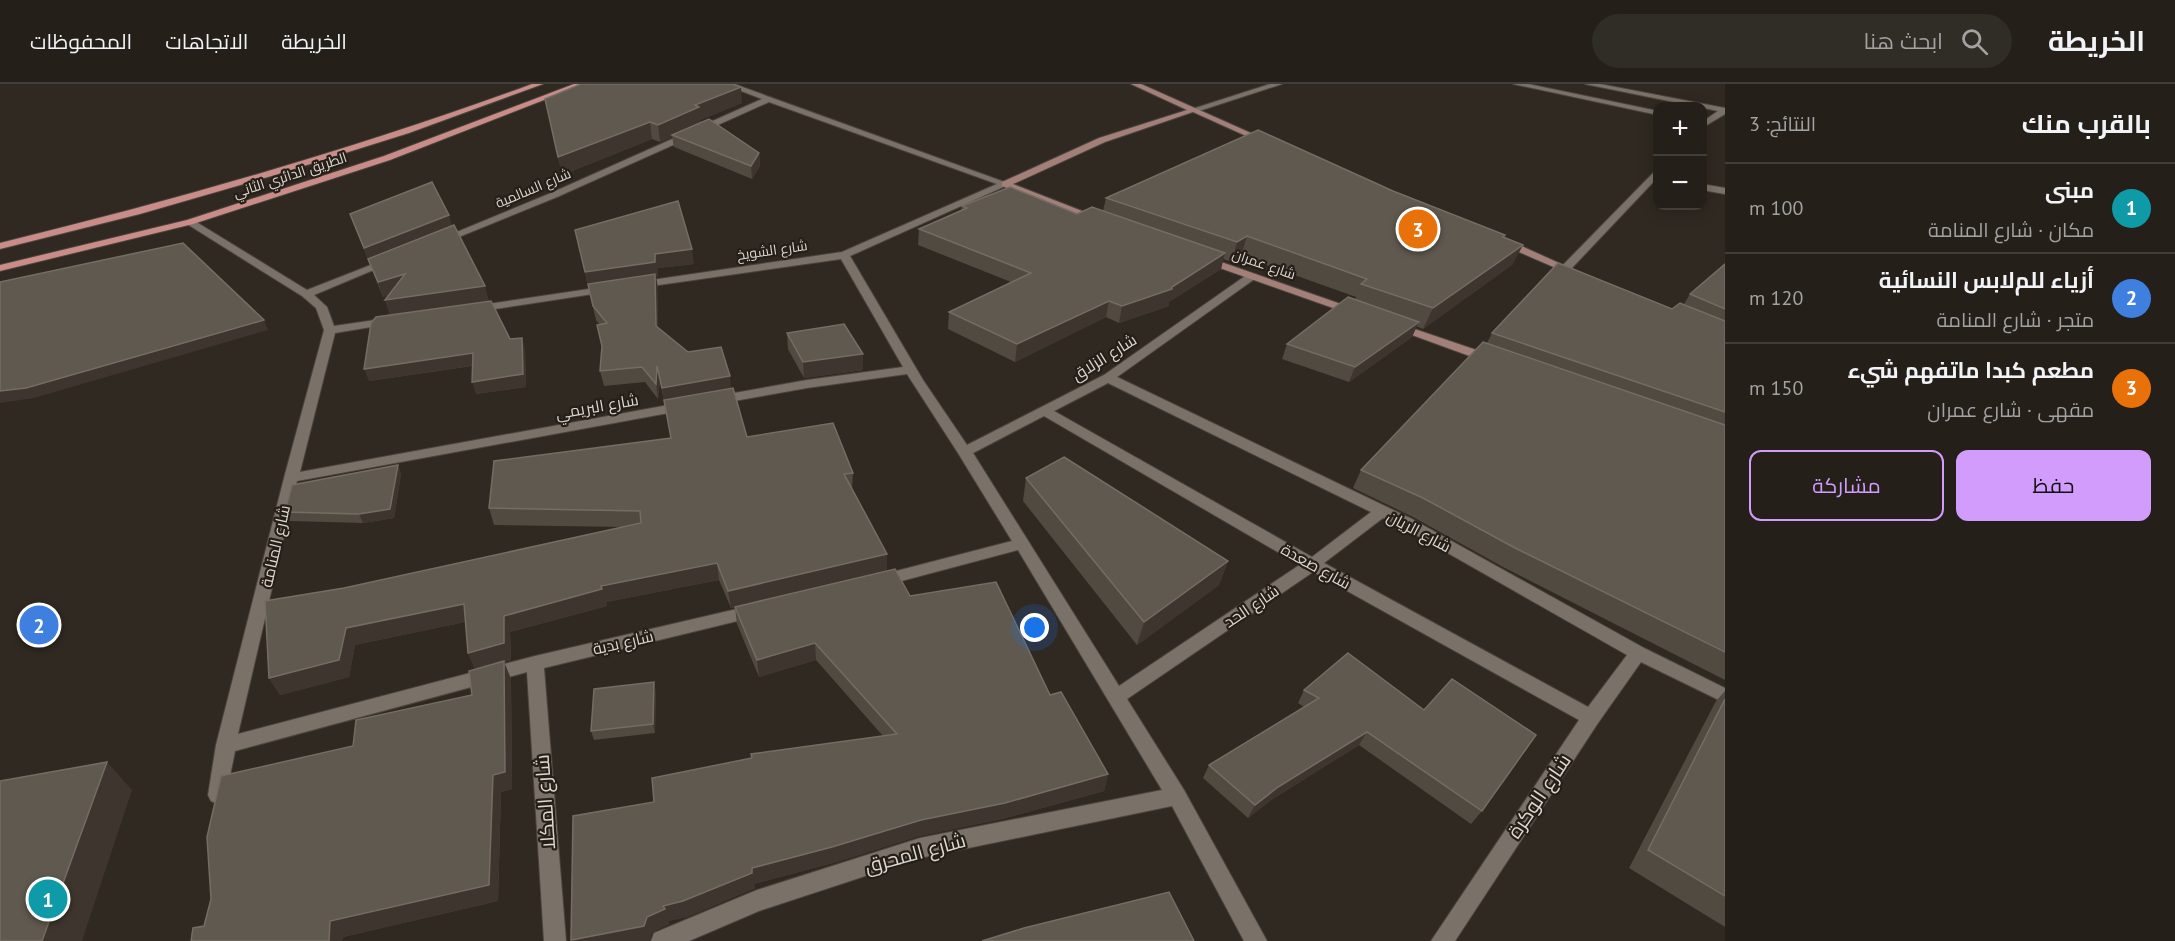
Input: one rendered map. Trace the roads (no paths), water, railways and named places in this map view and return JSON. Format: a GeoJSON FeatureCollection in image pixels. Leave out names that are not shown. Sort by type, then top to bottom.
{"type":"FeatureCollection","features":[{"type":"Feature","properties":{"kind":"main road","name":"الطريق الدائري الثاني"},"geometry":{"type":"LineString","coordinates":[[0,246],[123,217],[312,163],[473,109],[539,84]]}},
{"type":"Feature","properties":{"kind":"main road","name":"الطريق الدائري الثاني"},"geometry":{"type":"LineString","coordinates":[[0,268],[190,222],[398,154],[581,84]]}},
{"type":"Feature","properties":{"kind":"main road"},"geometry":{"type":"LineString","coordinates":[[1135,84],[1278,146]]}},
{"type":"Feature","properties":{"kind":"main road","name":"شارع الشويخ"},"geometry":{"type":"LineString","coordinates":[[1005,184],[1102,140],[1193,110]]}},
{"type":"Feature","properties":{"kind":"main road"},"geometry":{"type":"LineString","coordinates":[[1005,184],[1111,225]]}},
{"type":"Feature","properties":{"kind":"main road"},"geometry":{"type":"LineString","coordinates":[[1491,237],[1587,277]]}},
{"type":"Feature","properties":{"kind":"main road","name":"شارع عمران"},"geometry":{"type":"LineString","coordinates":[[1197,256],[1365,315]]}},
{"type":"Feature","properties":{"kind":"main road"},"geometry":{"type":"LineString","coordinates":[[1387,323],[1500,363]]}},
{"type":"Feature","properties":{"kind":"street"},"geometry":{"type":"LineString","coordinates":[[727,84],[1005,184]]}},
{"type":"Feature","properties":{"kind":"street"},"geometry":{"type":"LineString","coordinates":[[1193,110],[1278,84]]}},
{"type":"Feature","properties":{"kind":"street"},"geometry":{"type":"LineString","coordinates":[[1516,84],[1653,111]]}},
{"type":"Feature","properties":{"kind":"street"},"geometry":{"type":"LineString","coordinates":[[1590,84],[1725,110]]}},
{"type":"Feature","properties":{"kind":"street","name":"شارع السالمية"},"geometry":{"type":"LineString","coordinates":[[425,247],[554,195],[767,100]]}},
{"type":"Feature","properties":{"kind":"street"},"geometry":{"type":"LineString","coordinates":[[1707,123],[1725,110]]}},
{"type":"Feature","properties":{"kind":"street"},"geometry":{"type":"LineString","coordinates":[[1707,117],[1714,118]]}},
{"type":"Feature","properties":{"kind":"street"},"geometry":{"type":"LineString","coordinates":[[1566,268],[1653,178]]}},
{"type":"Feature","properties":{"kind":"street","name":"شارع الشويخ"},"geometry":{"type":"LineString","coordinates":[[458,311],[844,255],[1005,184]]}},
{"type":"Feature","properties":{"kind":"street"},"geometry":{"type":"LineString","coordinates":[[1707,188],[1725,192]]}},
{"type":"Feature","properties":{"kind":"street"},"geometry":{"type":"LineString","coordinates":[[190,222],[306,294],[321,307],[330,330],[400,320]]}},
{"type":"Feature","properties":{"kind":"street"},"geometry":{"type":"LineString","coordinates":[[306,294],[403,255]]}},
{"type":"Feature","properties":{"kind":"street"},"geometry":{"type":"LineString","coordinates":[[844,255],[938,416],[965,452],[1177,796],[1256,941]]}},
{"type":"Feature","properties":{"kind":"street","name":"شارع الزلاق"},"geometry":{"type":"LineString","coordinates":[[965,452],[1108,378],[1252,276]]}},
{"type":"Feature","properties":{"kind":"street","name":"شارع المنامة"},"geometry":{"type":"LineString","coordinates":[[216,810],[226,745],[291,478],[330,330]]}},
{"type":"Feature","properties":{"kind":"street","name":"شارع البريمي"},"geometry":{"type":"LineString","coordinates":[[291,478],[807,384],[910,370]]}},
{"type":"Feature","properties":{"kind":"street","name":"شارع الريان"},"geometry":{"type":"LineString","coordinates":[[1108,378],[1407,523],[1638,653],[1725,696]]}},
{"type":"Feature","properties":{"kind":"street","name":"شارع صعدة"},"geometry":{"type":"LineString","coordinates":[[1044,411],[1591,718]]}},
{"type":"Feature","properties":{"kind":"street","name":"شارع الحد"},"geometry":{"type":"LineString","coordinates":[[1117,697],[1313,564],[1382,511]]}},
{"type":"Feature","properties":{"kind":"street"},"geometry":{"type":"LineString","coordinates":[[868,584],[1022,544]]}},
{"type":"Feature","properties":{"kind":"street","name":"شارع بدية"},"geometry":{"type":"LineString","coordinates":[[226,745],[535,663],[776,605]]}},
{"type":"Feature","properties":{"kind":"street","name":"شارع الوكرة"},"geometry":{"type":"LineString","coordinates":[[1442,941],[1591,718],[1638,653]]}},
{"type":"Feature","properties":{"kind":"street","name":"شارع المكلا"},"geometry":{"type":"LineString","coordinates":[[535,663],[555,941]]}},
{"type":"Feature","properties":{"kind":"street","name":"شارع المحرق"},"geometry":{"type":"LineString","coordinates":[[662,941],[757,901],[921,848],[1177,796]]}},
{"type":"Feature","properties":{"kind":"place","name":"مطعم كبدا ماتفهم شيء"},"geometry":{"type":"Point","coordinates":[1418,229]}},
{"type":"Feature","properties":{"kind":"place","name":"أزياء للمﻻبس النسائية"},"geometry":{"type":"Point","coordinates":[39,625]}},
{"type":"Feature","properties":{"kind":"place","name":"مبنى"},"geometry":{"type":"Point","coordinates":[48,899]}}]}
